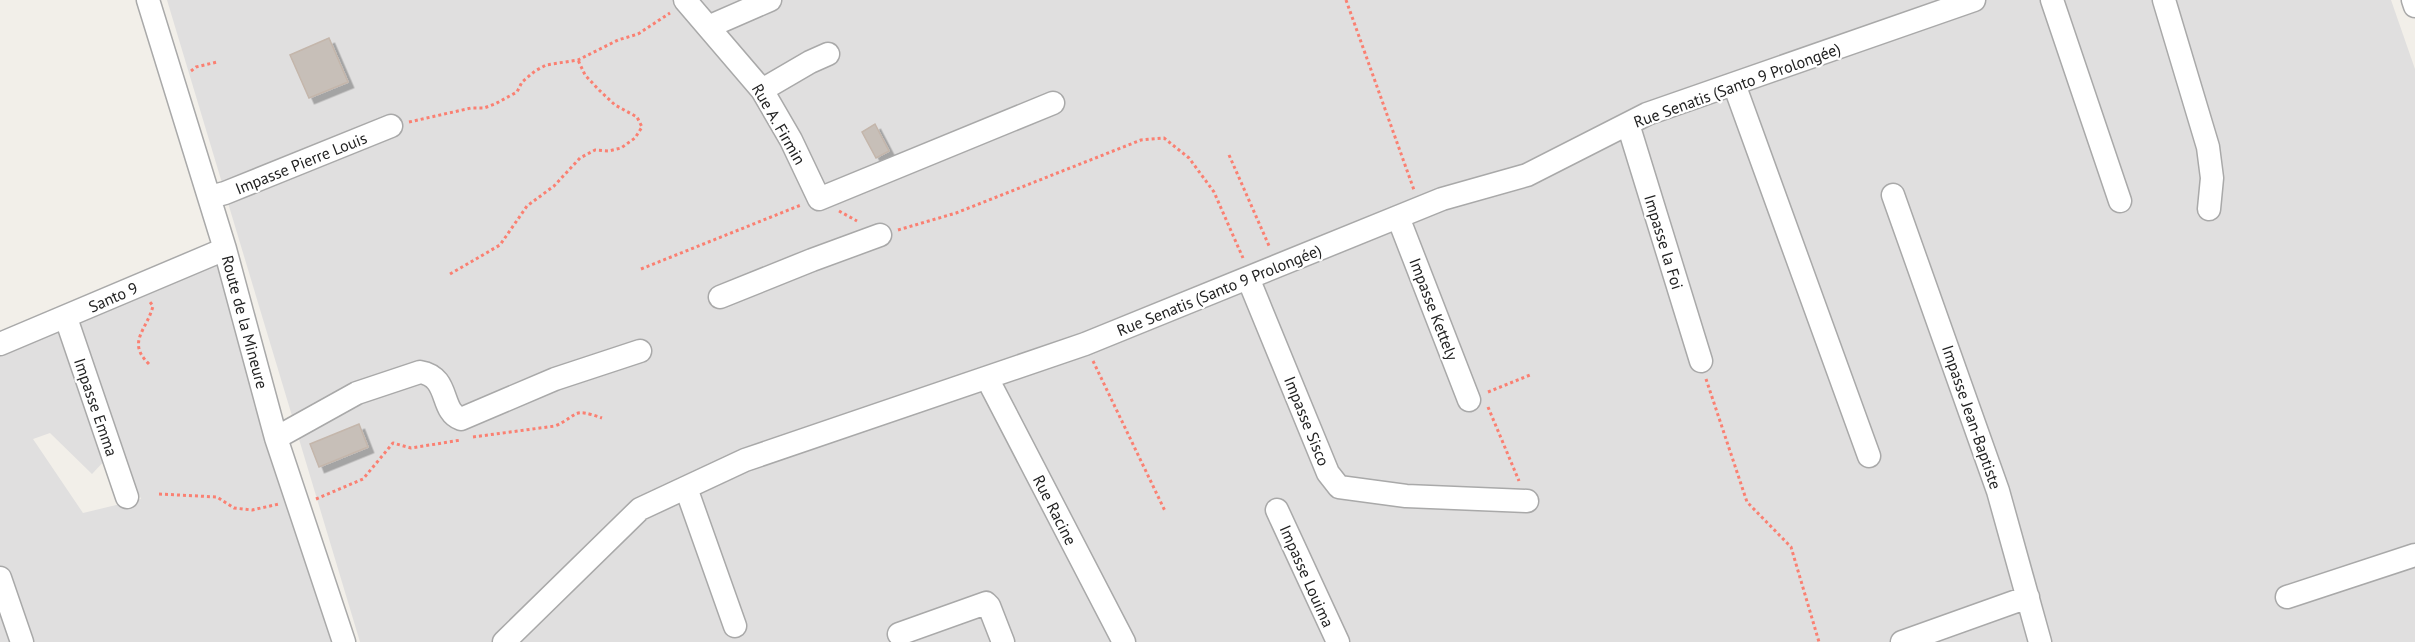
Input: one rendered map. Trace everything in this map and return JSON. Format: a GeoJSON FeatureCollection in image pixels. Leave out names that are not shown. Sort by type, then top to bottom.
{"type":"FeatureCollection","features":[{"type":"Feature","properties":{"kind":"street","name":"Route de la Mineure"},"geometry":{"type":"LineString","coordinates":[[148,0],[210,196],[276,438],[344,642]]}},
{"type":"Feature","properties":{"kind":"street"},"geometry":{"type":"LineString","coordinates":[[708,27],[770,0]]}},
{"type":"Feature","properties":{"kind":"street","name":"Rue Senatis (Santo 9 Prolongée)"},"geometry":{"type":"LineString","coordinates":[[504,642],[640,509],[745,460],[1085,344],[1442,199],[1527,175],[1647,114],[1734,84],[1924,9],[1974,0]]}},
{"type":"Feature","properties":{"kind":"street"},"geometry":{"type":"LineString","coordinates":[[2052,0],[2120,201]]}},
{"type":"Feature","properties":{"kind":"street"},"geometry":{"type":"LineString","coordinates":[[2164,0],[2208,147],[2212,178],[2210,209]]}},
{"type":"Feature","properties":{"kind":"street"},"geometry":{"type":"LineString","coordinates":[[2413,0],[2415,6]]}},
{"type":"Feature","properties":{"kind":"street","name":"Rue A. Firmin"},"geometry":{"type":"LineString","coordinates":[[686,2],[762,90],[791,140],[819,199]]}},
{"type":"Feature","properties":{"kind":"street"},"geometry":{"type":"LineString","coordinates":[[762,90],[828,54]]}},
{"type":"Feature","properties":{"kind":"street"},"geometry":{"type":"LineString","coordinates":[[1734,84],[1869,456]]}},
{"type":"Feature","properties":{"kind":"street"},"geometry":{"type":"LineString","coordinates":[[819,199],[1053,103]]}},
{"type":"Feature","properties":{"kind":"street","name":"Impasse la Foi"},"geometry":{"type":"LineString","coordinates":[[1628,124],[1701,361]]}},
{"type":"Feature","properties":{"kind":"street","name":"Impasse Pierre Louis"},"geometry":{"type":"LineString","coordinates":[[210,196],[225,193],[391,126]]}},
{"type":"Feature","properties":{"kind":"street","name":"Impasse Jean-Baptiste"},"geometry":{"type":"LineString","coordinates":[[1893,195],[1998,491],[2040,642]]}},
{"type":"Feature","properties":{"kind":"street","name":"Impasse Kettely"},"geometry":{"type":"LineString","coordinates":[[1398,218],[1476,397]]}},
{"type":"Feature","properties":{"kind":"street"},"geometry":{"type":"LineString","coordinates":[[720,297],[880,235]]}},
{"type":"Feature","properties":{"kind":"street","name":"Santo 9"},"geometry":{"type":"LineString","coordinates":[[0,344],[225,249]]}},
{"type":"Feature","properties":{"kind":"street","name":"Impasse Sisco"},"geometry":{"type":"LineString","coordinates":[[1250,278],[1328,473],[1338,487],[1406,496],[1527,501]]}},
{"type":"Feature","properties":{"kind":"street","name":"Impasse Emma"},"geometry":{"type":"LineString","coordinates":[[66,318],[127,497]]}},
{"type":"Feature","properties":{"kind":"street"},"geometry":{"type":"LineString","coordinates":[[276,438],[357,393],[420,372],[429,374],[439,381],[454,415],[461,419],[555,379],[640,351]]}},
{"type":"Feature","properties":{"kind":"street","name":"Rue Racine"},"geometry":{"type":"LineString","coordinates":[[987,378],[1124,642]]}},
{"type":"Feature","properties":{"kind":"street"},"geometry":{"type":"LineString","coordinates":[[686,488],[735,626]]}},
{"type":"Feature","properties":{"kind":"street","name":"Impasse Louima"},"geometry":{"type":"LineString","coordinates":[[1277,510],[1338,642]]}},
{"type":"Feature","properties":{"kind":"street"},"geometry":{"type":"LineString","coordinates":[[2287,597],[2415,555]]}},
{"type":"Feature","properties":{"kind":"street"},"geometry":{"type":"LineString","coordinates":[[0,578],[22,642]]}},
{"type":"Feature","properties":{"kind":"street"},"geometry":{"type":"LineString","coordinates":[[1902,642],[2028,597]]}},
{"type":"Feature","properties":{"kind":"street"},"geometry":{"type":"LineString","coordinates":[[899,634],[986,603],[1003,642]]}},
{"type":"Feature","properties":{"kind":"path"},"geometry":{"type":"LineString","coordinates":[[1346,0],[1421,208]]}},
{"type":"Feature","properties":{"kind":"path"},"geometry":{"type":"LineString","coordinates":[[391,126],[471,108],[484,108],[517,92],[522,82],[546,65],[578,60],[618,40],[638,34],[686,2]]}},
{"type":"Feature","properties":{"kind":"path"},"geometry":{"type":"LineString","coordinates":[[450,274],[500,245],[527,206],[554,186],[580,158],[595,150],[609,151],[621,148],[634,138],[642,127],[637,117],[615,105],[599,90],[585,75],[578,60]]}},
{"type":"Feature","properties":{"kind":"path"},"geometry":{"type":"LineString","coordinates":[[174,86],[196,66],[217,62]]}},
{"type":"Feature","properties":{"kind":"path"},"geometry":{"type":"LineString","coordinates":[[641,269],[819,199],[880,235],[956,213],[1142,140],[1164,138],[1189,158],[1214,192],[1250,278]]}},
{"type":"Feature","properties":{"kind":"path"},"geometry":{"type":"LineString","coordinates":[[1229,155],[1278,266]]}},
{"type":"Feature","properties":{"kind":"path"},"geometry":{"type":"LineString","coordinates":[[138,286],[153,306],[137,343],[137,350],[149,364]]}},
{"type":"Feature","properties":{"kind":"path"},"geometry":{"type":"LineString","coordinates":[[1085,344],[1165,511]]}},
{"type":"Feature","properties":{"kind":"path"},"geometry":{"type":"LineString","coordinates":[[1701,361],[1747,502],[1791,547],[1819,642]]}},
{"type":"Feature","properties":{"kind":"path"},"geometry":{"type":"LineString","coordinates":[[1527,501],[1476,397],[1530,375]]}},
{"type":"Feature","properties":{"kind":"path"},"geometry":{"type":"LineString","coordinates":[[159,494],[217,497],[234,508],[252,510],[297,504],[363,479],[393,443],[411,448],[479,435],[555,426],[582,411],[602,418]]}},
{"type":"Feature","properties":{"kind":"shaded area"},"geometry":{"type":"Polygon","coordinates":[[[167,0],[2391,0],[2415,69],[2415,642],[360,642],[167,0]]]}},
{"type":"Feature","properties":{"kind":"shaded area"},"geometry":{"type":"Polygon","coordinates":[[[220,258],[332,642],[0,642],[0,349],[65,324],[108,457],[92,474],[50,433],[33,439],[83,513],[141,499],[71,325],[220,258]]]}},
{"type":"Feature","properties":{"kind":"building"},"geometry":{"type":"Polygon","coordinates":[[[329,38],[348,82],[309,98],[290,55],[329,38]]]}},
{"type":"Feature","properties":{"kind":"building"},"geometry":{"type":"Polygon","coordinates":[[[875,124],[889,151],[876,158],[862,132],[875,124]]]}},
{"type":"Feature","properties":{"kind":"building"},"geometry":{"type":"Polygon","coordinates":[[[359,424],[368,447],[319,467],[310,444],[359,424]]]}}]}
